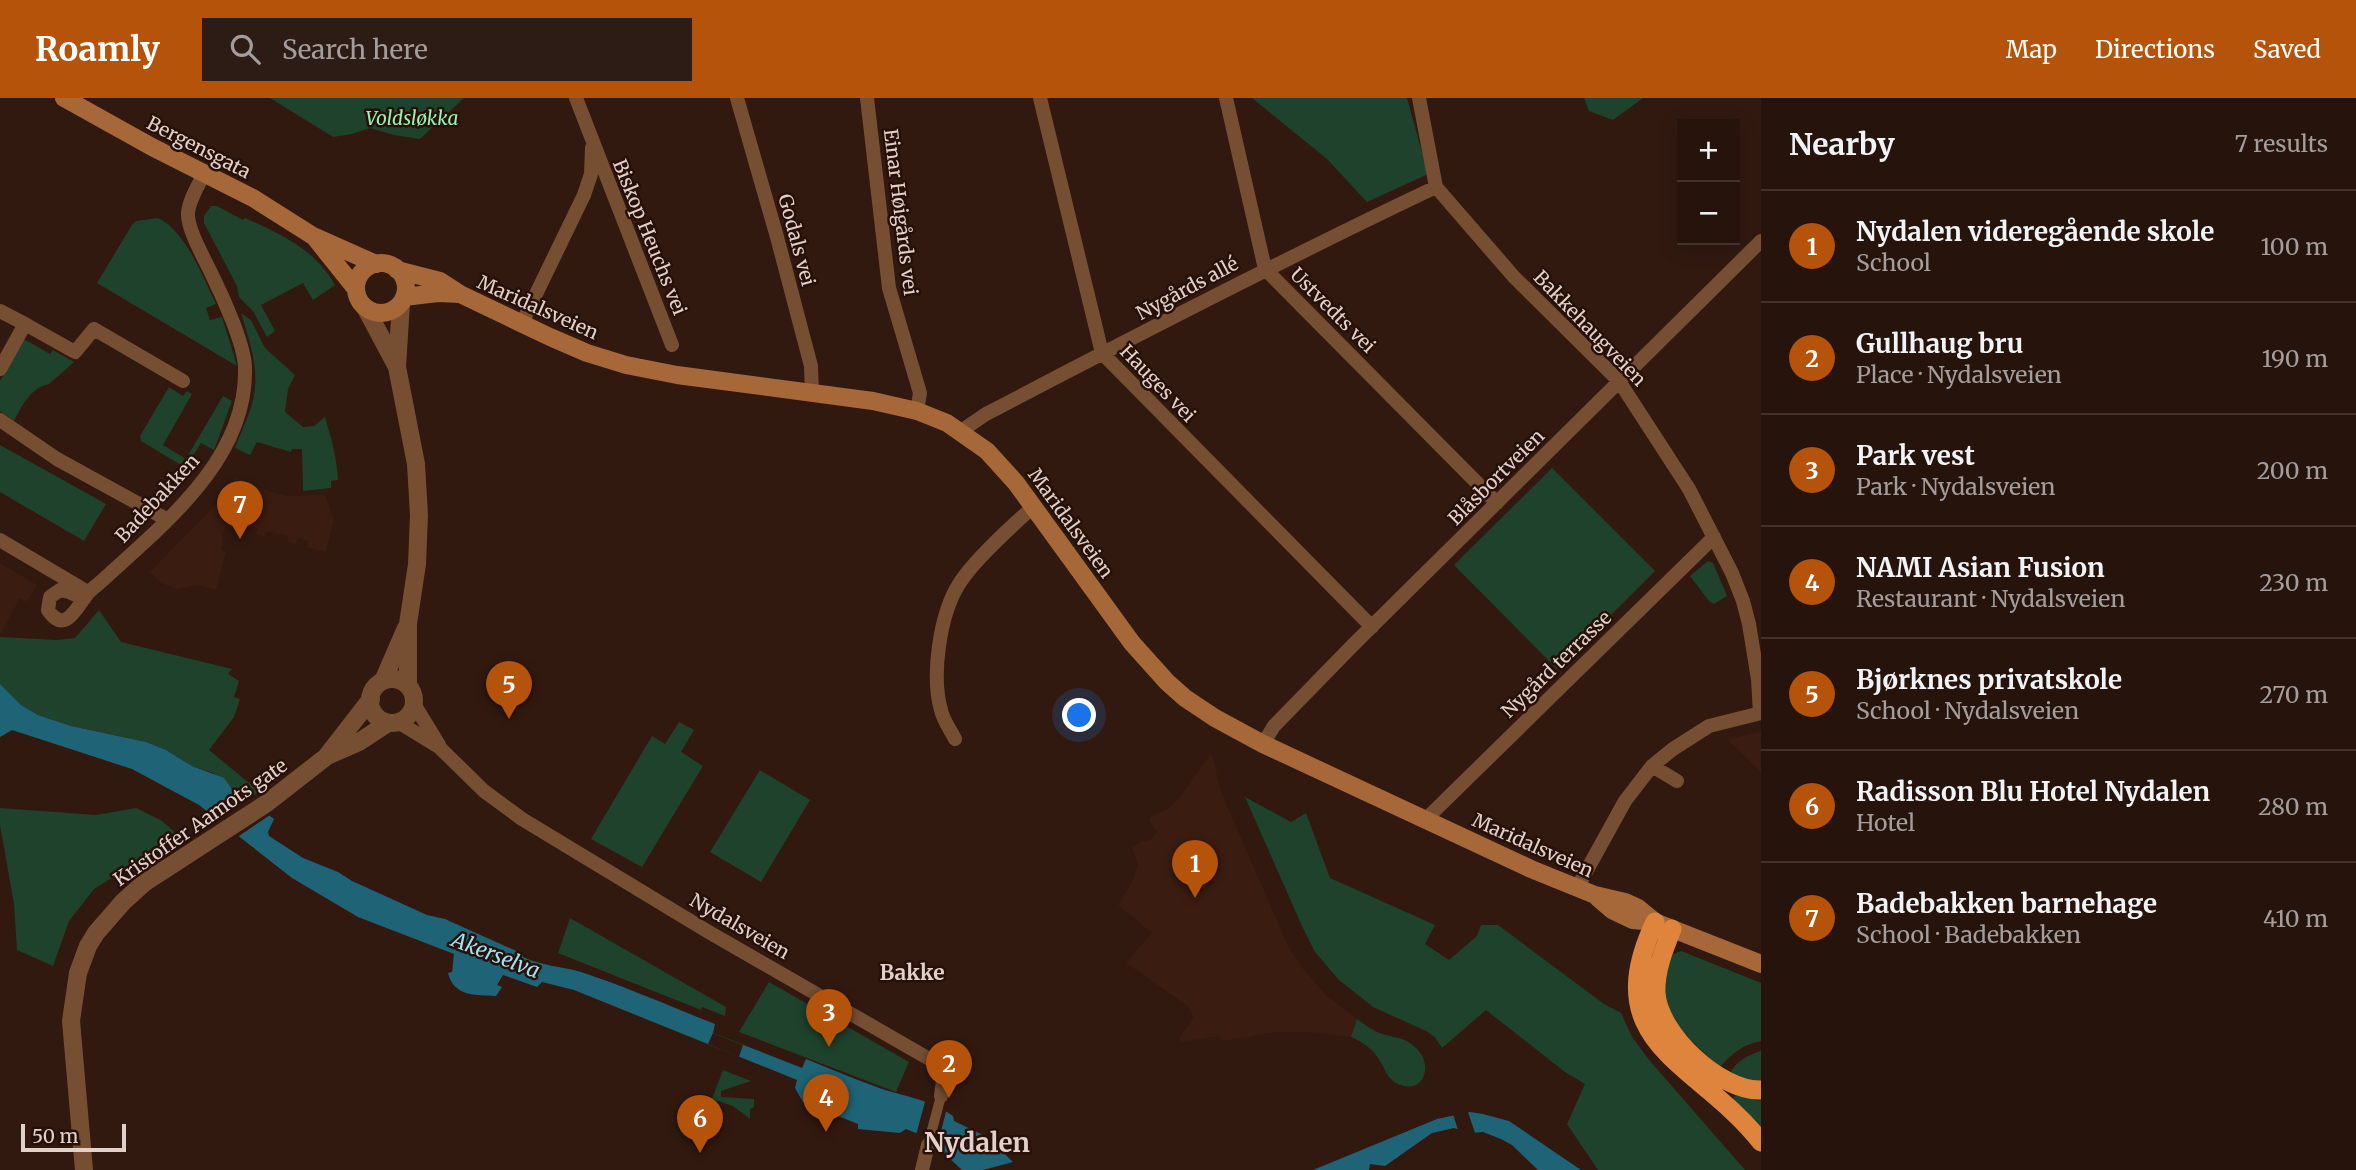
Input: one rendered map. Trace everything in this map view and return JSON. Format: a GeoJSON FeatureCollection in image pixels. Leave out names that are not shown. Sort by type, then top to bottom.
{"type":"FeatureCollection","features":[{"type":"Feature","properties":{"kind":"highway"},"geometry":{"type":"LineString","coordinates":[[1663,926],[1662,956],[1656,993],[1666,1023],[1677,1039],[1716,1075],[1737,1086],[1761,1090]]}},
{"type":"Feature","properties":{"kind":"highway"},"geometry":{"type":"LineString","coordinates":[[1663,926],[1643,948],[1637,972],[1636,997],[1648,1031],[1679,1064],[1749,1127],[1761,1142]]}},
{"type":"Feature","properties":{"kind":"main road","name":"Bergensgata"},"geometry":{"type":"LineString","coordinates":[[64,98],[253,198],[313,236],[376,264]]}},
{"type":"Feature","properties":{"kind":"main road","name":"Bergensgata"},"geometry":{"type":"LineString","coordinates":[[313,236],[356,289]]}},
{"type":"Feature","properties":{"kind":"main road"},"geometry":{"type":"LineString","coordinates":[[376,264],[388,264],[397,270],[405,282],[403,300],[384,313],[377,313],[360,302],[356,289],[362,273],[376,264]]}},
{"type":"Feature","properties":{"kind":"main road","name":"Maridalsveien"},"geometry":{"type":"LineString","coordinates":[[397,270],[440,281],[460,294],[573,347],[626,365],[685,376],[873,401],[917,411],[961,431],[996,460],[1034,506],[1119,626],[1158,673],[1185,698],[1263,744],[1531,869],[1595,895],[1639,908],[1663,926],[1761,964]]}},
{"type":"Feature","properties":{"kind":"main road","name":"Maridalsveien"},"geometry":{"type":"LineString","coordinates":[[403,300],[438,293],[460,294]]}},
{"type":"Feature","properties":{"kind":"street","name":"Biskop Heuchs vei"},"geometry":{"type":"LineString","coordinates":[[576,98],[672,345]]}},
{"type":"Feature","properties":{"kind":"street","name":"Godals vei"},"geometry":{"type":"LineString","coordinates":[[737,98],[811,366],[812,393]]}},
{"type":"Feature","properties":{"kind":"street","name":"Einar Høigårds vei"},"geometry":{"type":"LineString","coordinates":[[867,98],[889,288],[920,393],[917,411]]}},
{"type":"Feature","properties":{"kind":"street","name":"Hauges vei"},"geometry":{"type":"LineString","coordinates":[[1040,98],[1102,353],[1372,627]]}},
{"type":"Feature","properties":{"kind":"street","name":"Ustvedts vei"},"geometry":{"type":"LineString","coordinates":[[1226,98],[1265,269],[1497,503]]}},
{"type":"Feature","properties":{"kind":"street"},"geometry":{"type":"LineString","coordinates":[[1419,98],[1436,187]]}},
{"type":"Feature","properties":{"kind":"street","name":"Biskop Heuchs vei"},"geometry":{"type":"LineString","coordinates":[[522,323],[584,195],[591,174],[592,144]]}},
{"type":"Feature","properties":{"kind":"street","name":"Badebakken"},"geometry":{"type":"LineString","coordinates":[[0,540],[86,596],[168,520],[203,483],[220,457],[244,392],[245,365],[222,295],[189,223],[189,207],[204,174]]}},
{"type":"Feature","properties":{"kind":"street","name":"Nygårds allé"},"geometry":{"type":"LineString","coordinates":[[961,431],[986,414],[1265,269],[1436,187]]}},
{"type":"Feature","properties":{"kind":"street","name":"Bakkehaugveien"},"geometry":{"type":"LineString","coordinates":[[1436,187],[1514,277],[1619,381],[1689,489],[1732,573],[1749,624],[1760,713]]}},
{"type":"Feature","properties":{"kind":"street","name":"Blåsbortveien"},"geometry":{"type":"LineString","coordinates":[[1263,744],[1274,726],[1372,627],[1761,241]]}},
{"type":"Feature","properties":{"kind":"street"},"geometry":{"type":"LineString","coordinates":[[397,368],[403,300]]}},
{"type":"Feature","properties":{"kind":"street"},"geometry":{"type":"LineString","coordinates":[[365,307],[397,368],[412,438],[419,502],[419,543],[408,624],[408,686]]}},
{"type":"Feature","properties":{"kind":"street"},"geometry":{"type":"LineString","coordinates":[[0,310],[75,352],[94,329],[183,382]]}},
{"type":"Feature","properties":{"kind":"street"},"geometry":{"type":"LineString","coordinates":[[0,369],[25,324]]}},
{"type":"Feature","properties":{"kind":"street"},"geometry":{"type":"LineString","coordinates":[[0,420],[57,459],[168,520]]}},
{"type":"Feature","properties":{"kind":"street"},"geometry":{"type":"LineString","coordinates":[[955,739],[942,714],[938,690],[939,650],[950,603],[963,578],[1034,506]]}},
{"type":"Feature","properties":{"kind":"street","name":"Nygård terrasse"},"geometry":{"type":"LineString","coordinates":[[1425,820],[1714,537]]}},
{"type":"Feature","properties":{"kind":"street"},"geometry":{"type":"LineString","coordinates":[[383,681],[396,680],[408,686],[413,694],[414,704],[409,716],[393,723],[382,720],[373,711],[371,699],[375,688],[383,681],[408,624]]}},
{"type":"Feature","properties":{"kind":"street","name":"Kristoffer Aamots gate"},"geometry":{"type":"LineString","coordinates":[[326,757],[371,699]]}},
{"type":"Feature","properties":{"kind":"street","name":"Nydalsveien"},"geometry":{"type":"LineString","coordinates":[[414,704],[439,747],[484,791],[522,819],[939,1064],[944,1073],[941,1096],[922,1170]]}},
{"type":"Feature","properties":{"kind":"street"},"geometry":{"type":"LineString","coordinates":[[1577,888],[1625,802],[1652,766],[1709,726],[1760,713]]}},
{"type":"Feature","properties":{"kind":"street","name":"Kristoffer Aamots gate"},"geometry":{"type":"LineString","coordinates":[[84,1170],[71,1021],[74,988],[82,959],[96,933],[123,901],[144,883],[267,803],[326,757],[393,723]]}},
{"type":"Feature","properties":{"kind":"street","name":"Nydalsveien"},"geometry":{"type":"LineString","coordinates":[[393,723],[439,747]]}},
{"type":"Feature","properties":{"kind":"street"},"geometry":{"type":"LineString","coordinates":[[1652,766],[1677,781]]}},
{"type":"Feature","properties":{"kind":"shaded area"},"geometry":{"type":"Polygon","coordinates":[[[236,477],[286,496],[325,495],[334,519],[326,552],[307,547],[308,541],[298,538],[296,544],[287,542],[288,536],[267,531],[265,537],[256,534],[257,528],[247,526],[245,532],[226,527],[221,536],[224,537],[221,550],[226,552],[216,590],[195,585],[177,589],[161,583],[150,572],[229,491],[236,477]]]}},
{"type":"Feature","properties":{"kind":"shaded area"},"geometry":{"type":"Polygon","coordinates":[[[0,563],[37,585],[27,602],[20,598],[0,635],[0,563]]]}},
{"type":"Feature","properties":{"kind":"shaded area"},"geometry":{"type":"Polygon","coordinates":[[[1761,732],[1761,772],[1727,739],[1761,732]]]}},
{"type":"Feature","properties":{"kind":"shaded area"},"geometry":{"type":"Polygon","coordinates":[[[1212,754],[1221,792],[1288,946],[1303,969],[1327,996],[1357,1019],[1351,1037],[1311,1032],[1277,1032],[1222,1041],[1219,1036],[1181,1042],[1179,1038],[1194,1018],[1188,1006],[1126,963],[1152,933],[1118,905],[1133,880],[1138,864],[1132,848],[1152,839],[1157,832],[1149,820],[1150,817],[1177,801],[1212,754]]]}},
{"type":"Feature","properties":{"kind":"green space","name":"Voldsløkka"},"geometry":{"type":"Polygon","coordinates":[[[270,98],[464,98],[420,139],[370,128],[333,137],[270,98]]]}},
{"type":"Feature","properties":{"kind":"green space"},"geometry":{"type":"Polygon","coordinates":[[[1252,98],[1407,98],[1428,174],[1367,202],[1327,159],[1252,98]]]}},
{"type":"Feature","properties":{"kind":"green space"},"geometry":{"type":"Polygon","coordinates":[[[1584,98],[1643,98],[1613,120],[1589,111],[1584,98]]]}},
{"type":"Feature","properties":{"kind":"green space"},"geometry":{"type":"Polygon","coordinates":[[[211,206],[217,206],[243,220],[245,218],[296,244],[327,272],[335,285],[313,300],[303,283],[261,305],[275,331],[267,337],[253,311],[239,297],[237,286],[204,223],[204,216],[211,206]]]}},
{"type":"Feature","properties":{"kind":"green space"},"geometry":{"type":"Polygon","coordinates":[[[158,218],[177,233],[199,269],[216,304],[206,308],[210,320],[222,317],[237,366],[97,283],[132,225],[136,221],[158,218]]]}},
{"type":"Feature","properties":{"kind":"green space"},"geometry":{"type":"Polygon","coordinates":[[[241,313],[251,320],[265,348],[295,375],[288,389],[285,412],[303,427],[314,426],[325,417],[338,480],[331,481],[331,488],[303,491],[302,449],[292,449],[291,452],[257,442],[250,455],[235,448],[251,408],[255,384],[252,353],[241,313]]]}},
{"type":"Feature","properties":{"kind":"green space"},"geometry":{"type":"Polygon","coordinates":[[[24,339],[50,354],[53,350],[74,362],[49,384],[37,389],[14,421],[0,411],[0,381],[24,339]]]}},
{"type":"Feature","properties":{"kind":"green space"},"geometry":{"type":"Polygon","coordinates":[[[169,387],[183,396],[187,391],[192,394],[163,445],[186,459],[223,396],[232,401],[214,450],[201,443],[187,465],[181,465],[141,441],[140,436],[169,387]]]}},
{"type":"Feature","properties":{"kind":"green space"},"geometry":{"type":"Polygon","coordinates":[[[0,445],[106,504],[84,541],[0,492],[0,445]]]}},
{"type":"Feature","properties":{"kind":"green space"},"geometry":{"type":"Polygon","coordinates":[[[1552,468],[1655,571],[1557,669],[1454,565],[1552,468]]]}},
{"type":"Feature","properties":{"kind":"green space"},"geometry":{"type":"Polygon","coordinates":[[[1708,561],[1713,563],[1727,596],[1714,604],[1690,576],[1708,561]]]}},
{"type":"Feature","properties":{"kind":"green space"},"geometry":{"type":"Polygon","coordinates":[[[99,610],[121,642],[232,669],[228,674],[239,681],[234,697],[240,699],[234,717],[209,750],[260,792],[240,802],[233,789],[213,773],[192,766],[166,750],[146,742],[71,726],[38,715],[21,705],[0,684],[0,637],[57,640],[75,638],[99,610]]]}},
{"type":"Feature","properties":{"kind":"green space"},"geometry":{"type":"Polygon","coordinates":[[[679,722],[694,730],[681,752],[703,766],[642,867],[591,839],[652,736],[665,744],[679,722]]]}},
{"type":"Feature","properties":{"kind":"green space"},"geometry":{"type":"Polygon","coordinates":[[[760,770],[810,800],[761,882],[710,852],[760,770]]]}},
{"type":"Feature","properties":{"kind":"green space"},"geometry":{"type":"Polygon","coordinates":[[[1245,797],[1291,822],[1306,813],[1330,878],[1435,925],[1425,944],[1449,960],[1477,936],[1481,925],[1498,925],[1604,1004],[1621,1013],[1632,1037],[1650,1061],[1745,1170],[1598,1170],[1567,1124],[1585,1084],[1565,1072],[1486,1010],[1442,1048],[1435,1037],[1426,1031],[1373,1007],[1339,980],[1315,952],[1245,797]]]}},
{"type":"Feature","properties":{"kind":"green space"},"geometry":{"type":"Polygon","coordinates":[[[0,808],[96,815],[136,808],[162,821],[179,836],[94,889],[69,921],[53,966],[17,950],[14,904],[0,825],[0,808]]]}},
{"type":"Feature","properties":{"kind":"green space"},"geometry":{"type":"Polygon","coordinates":[[[570,918],[726,1007],[725,1016],[702,1007],[701,1010],[558,953],[570,918]]]}},
{"type":"Feature","properties":{"kind":"green space"},"geometry":{"type":"Polygon","coordinates":[[[1681,951],[1761,983],[1761,1041],[1738,1050],[1720,1067],[1681,1029],[1667,1006],[1663,994],[1663,980],[1673,954],[1681,951]]]}},
{"type":"Feature","properties":{"kind":"green space"},"geometry":{"type":"Polygon","coordinates":[[[769,982],[909,1062],[896,1092],[739,1032],[769,982]]]}},
{"type":"Feature","properties":{"kind":"green space"},"geometry":{"type":"Polygon","coordinates":[[[1357,1019],[1378,1032],[1405,1040],[1415,1047],[1425,1063],[1423,1077],[1419,1083],[1405,1086],[1390,1079],[1375,1053],[1351,1037],[1357,1019]]]}},
{"type":"Feature","properties":{"kind":"green space"},"geometry":{"type":"Polygon","coordinates":[[[1761,1051],[1761,1082],[1746,1081],[1730,1073],[1743,1059],[1761,1051]]]}},
{"type":"Feature","properties":{"kind":"green space"},"geometry":{"type":"Polygon","coordinates":[[[723,1070],[751,1081],[721,1091],[721,1097],[754,1099],[750,1119],[733,1106],[712,1099],[723,1070]]]}},
{"type":"Feature","properties":{"kind":"green space"},"geometry":{"type":"Polygon","coordinates":[[[1735,1095],[1761,1101],[1761,1129],[1731,1101],[1735,1095]]]}},
{"type":"Feature","properties":{"kind":"water","name":"Akerselva"},"geometry":{"type":"Polygon","coordinates":[[[0,684],[21,705],[38,715],[71,726],[146,742],[166,750],[192,766],[224,778],[244,806],[266,813],[274,819],[269,836],[303,858],[427,915],[445,919],[523,954],[523,957],[530,960],[598,978],[715,1024],[713,1033],[802,1068],[806,1059],[882,1089],[936,1106],[953,1116],[954,1121],[987,1137],[1013,1162],[983,1170],[962,1170],[923,1136],[906,1129],[900,1133],[858,1129],[858,1124],[803,1102],[795,1088],[797,1080],[574,990],[542,982],[537,987],[503,975],[497,985],[502,987],[496,996],[474,995],[461,991],[455,987],[448,973],[452,972],[454,954],[358,917],[292,878],[199,805],[132,769],[12,730],[0,737],[0,684]]]}},
{"type":"Feature","properties":{"kind":"water"},"geometry":{"type":"Polygon","coordinates":[[[1470,1112],[1509,1121],[1581,1170],[1538,1170],[1512,1145],[1501,1139],[1483,1132],[1472,1133],[1454,1128],[1432,1133],[1385,1166],[1370,1164],[1369,1170],[1313,1170],[1437,1119],[1470,1112]]]}},
{"type":"Feature","properties":{"kind":"pier"},"geometry":{"type":"Polygon","coordinates":[[[242,799],[256,809],[273,813],[236,838],[212,819],[242,799]]]}},
{"type":"Feature","properties":{"kind":"pier"},"geometry":{"type":"Polygon","coordinates":[[[713,1033],[743,1045],[739,1057],[708,1044],[713,1033]]]}},
{"type":"Feature","properties":{"kind":"pier"},"geometry":{"type":"Polygon","coordinates":[[[926,1098],[947,1108],[936,1150],[916,1135],[926,1098]]]}},
{"type":"Feature","properties":{"kind":"pier"},"geometry":{"type":"Polygon","coordinates":[[[1467,1109],[1476,1137],[1459,1133],[1452,1111],[1467,1109]]]}},
{"type":"Feature","properties":{"kind":"place","name":"Badebakken barnehage"},"geometry":{"type":"Point","coordinates":[240,539]}},
{"type":"Feature","properties":{"kind":"place","name":"Bjørknes privatskole"},"geometry":{"type":"Point","coordinates":[509,719]}},
{"type":"Feature","properties":{"kind":"place","name":"Nydalen videregående skole"},"geometry":{"type":"Point","coordinates":[1195,898]}},
{"type":"Feature","properties":{"kind":"place","name":"Park vest"},"geometry":{"type":"Point","coordinates":[829,1047]}},
{"type":"Feature","properties":{"kind":"place","name":"Gullhaug bru"},"geometry":{"type":"Point","coordinates":[949,1098]}},
{"type":"Feature","properties":{"kind":"place","name":"NAMI Asian Fusion"},"geometry":{"type":"Point","coordinates":[826,1132]}},
{"type":"Feature","properties":{"kind":"place","name":"Radisson Blu Hotel Nydalen"},"geometry":{"type":"Point","coordinates":[700,1153]}},
{"type":"Feature","properties":{"kind":"district","name":"Bakke"},"geometry":{"type":"Point","coordinates":[912,972]}},
{"type":"Feature","properties":{"kind":"district","name":"Nydalen"},"geometry":{"type":"Point","coordinates":[977,1142]}}]}
